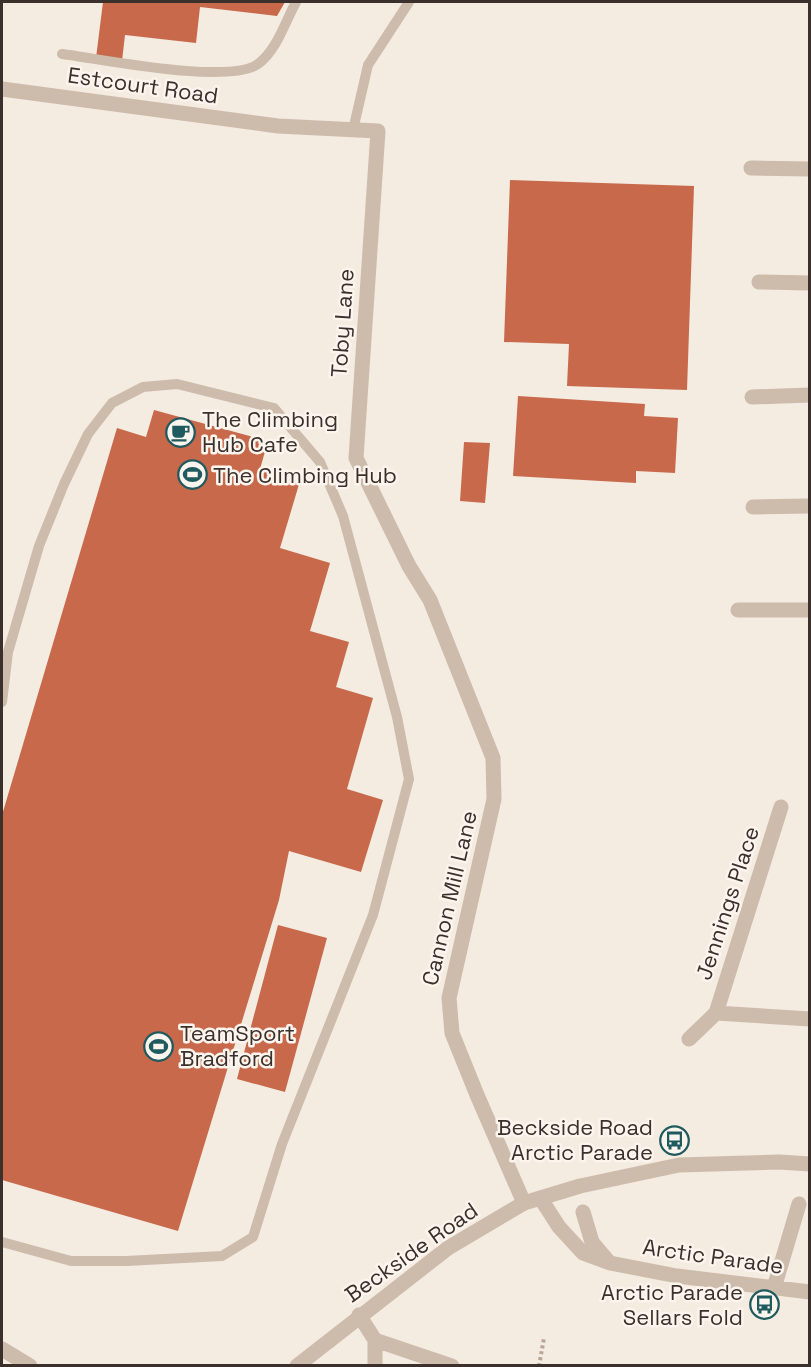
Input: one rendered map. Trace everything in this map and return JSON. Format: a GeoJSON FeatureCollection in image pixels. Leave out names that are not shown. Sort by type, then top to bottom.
{"type":"FeatureCollection","features":[{"type":"Feature","properties":{"kind":"street","name":"Estcourt Road"},"geometry":{"type":"LineString","coordinates":[[2,90],[278,126]]}},
{"type":"Feature","properties":{"kind":"street","name":"Toby Lane"},"geometry":{"type":"LineString","coordinates":[[278,126],[378,131],[356,458],[409,566],[430,600]]}},
{"type":"Feature","properties":{"kind":"street"},"geometry":{"type":"LineString","coordinates":[[751,168],[810,169]]}},
{"type":"Feature","properties":{"kind":"street"},"geometry":{"type":"LineString","coordinates":[[759,282],[810,283]]}},
{"type":"Feature","properties":{"kind":"street"},"geometry":{"type":"LineString","coordinates":[[752,397],[810,395]]}},
{"type":"Feature","properties":{"kind":"street"},"geometry":{"type":"LineString","coordinates":[[753,507],[810,506]]}},
{"type":"Feature","properties":{"kind":"street","name":"Cannon Mill Lane"},"geometry":{"type":"LineString","coordinates":[[430,600],[493,758],[494,799],[449,998],[452,1033],[524,1203]]}},
{"type":"Feature","properties":{"kind":"street"},"geometry":{"type":"LineString","coordinates":[[738,610],[810,610]]}},
{"type":"Feature","properties":{"kind":"street","name":"Jennings Place"},"geometry":{"type":"LineString","coordinates":[[716,1013],[781,807]]}},
{"type":"Feature","properties":{"kind":"street"},"geometry":{"type":"LineString","coordinates":[[689,1039],[716,1013],[810,1019]]}},
{"type":"Feature","properties":{"kind":"street","name":"Beckside Road"},"geometry":{"type":"LineString","coordinates":[[297,1365],[448,1248],[524,1203],[580,1186],[679,1165],[779,1162],[810,1164]]}},
{"type":"Feature","properties":{"kind":"street","name":"Arctic Parade"},"geometry":{"type":"LineString","coordinates":[[541,1199],[559,1227],[583,1253],[610,1263],[676,1276],[810,1292]]}},
{"type":"Feature","properties":{"kind":"street"},"geometry":{"type":"LineString","coordinates":[[774,1288],[799,1204]]}},
{"type":"Feature","properties":{"kind":"street","name":"Arctic Parade"},"geometry":{"type":"LineString","coordinates":[[583,1212],[592,1242],[610,1263]]}},
{"type":"Feature","properties":{"kind":"street"},"geometry":{"type":"LineString","coordinates":[[360,1315],[375,1340],[375,1365]]}},
{"type":"Feature","properties":{"kind":"street"},"geometry":{"type":"LineString","coordinates":[[375,1340],[452,1365]]}},
{"type":"Feature","properties":{"kind":"street"},"geometry":{"type":"LineString","coordinates":[[2,1349],[30,1365]]}},
{"type":"Feature","properties":{"kind":"lane"},"geometry":{"type":"LineString","coordinates":[[62,54],[183,71],[232,72],[256,65],[270,54],[296,2]]}},
{"type":"Feature","properties":{"kind":"lane"},"geometry":{"type":"LineString","coordinates":[[353,130],[368,64],[409,2]]}},
{"type":"Feature","properties":{"kind":"lane"},"geometry":{"type":"LineString","coordinates":[[2,702],[8,652],[39,546],[64,484],[88,434],[112,403],[143,387],[177,384],[274,408],[320,462],[343,516],[397,717],[409,779],[372,915],[282,1144],[253,1237],[222,1256],[126,1261],[71,1261],[2,1242]]}},
{"type":"Feature","properties":{"kind":"path"},"geometry":{"type":"LineString","coordinates":[[539,1365],[544,1338]]}},
{"type":"Feature","properties":{"kind":"building"},"geometry":{"type":"Polygon","coordinates":[[[103,2],[285,2],[277,16],[200,7],[196,43],[125,35],[122,61],[96,58],[103,2]]]}},
{"type":"Feature","properties":{"kind":"building"},"geometry":{"type":"Polygon","coordinates":[[[510,180],[694,186],[687,390],[567,386],[569,344],[504,342],[510,180]]]}},
{"type":"Feature","properties":{"kind":"building"},"geometry":{"type":"Polygon","coordinates":[[[518,396],[645,404],[644,416],[678,418],[675,473],[636,471],[636,483],[513,476],[518,396]]]}},
{"type":"Feature","properties":{"kind":"building"},"geometry":{"type":"Polygon","coordinates":[[[154,410],[268,441],[260,469],[300,481],[280,548],[330,563],[310,631],[349,642],[336,687],[373,698],[347,789],[383,800],[361,872],[289,851],[279,900],[178,1231],[2,1180],[2,815],[117,428],[146,437],[154,410]]]}},
{"type":"Feature","properties":{"kind":"building"},"geometry":{"type":"Polygon","coordinates":[[[464,442],[490,443],[485,503],[460,501],[464,442]]]}},
{"type":"Feature","properties":{"kind":"building"},"geometry":{"type":"Polygon","coordinates":[[[278,925],[327,938],[285,1092],[237,1079],[278,925]]]}},
{"type":"Feature","properties":{"kind":"place","name":"The Climbing Hub Cafe"},"geometry":{"type":"Point","coordinates":[181,432]}},
{"type":"Feature","properties":{"kind":"place","name":"The Climbing Hub"},"geometry":{"type":"Point","coordinates":[192,475]}},
{"type":"Feature","properties":{"kind":"place","name":"TeamSport Bradford"},"geometry":{"type":"Point","coordinates":[159,1046]}},
{"type":"Feature","properties":{"kind":"place","name":"Beckside Road Arctic Parade"},"geometry":{"type":"Point","coordinates":[674,1140]}},
{"type":"Feature","properties":{"kind":"place","name":"Arctic Parade Sellars Fold"},"geometry":{"type":"Point","coordinates":[764,1305]}}]}
